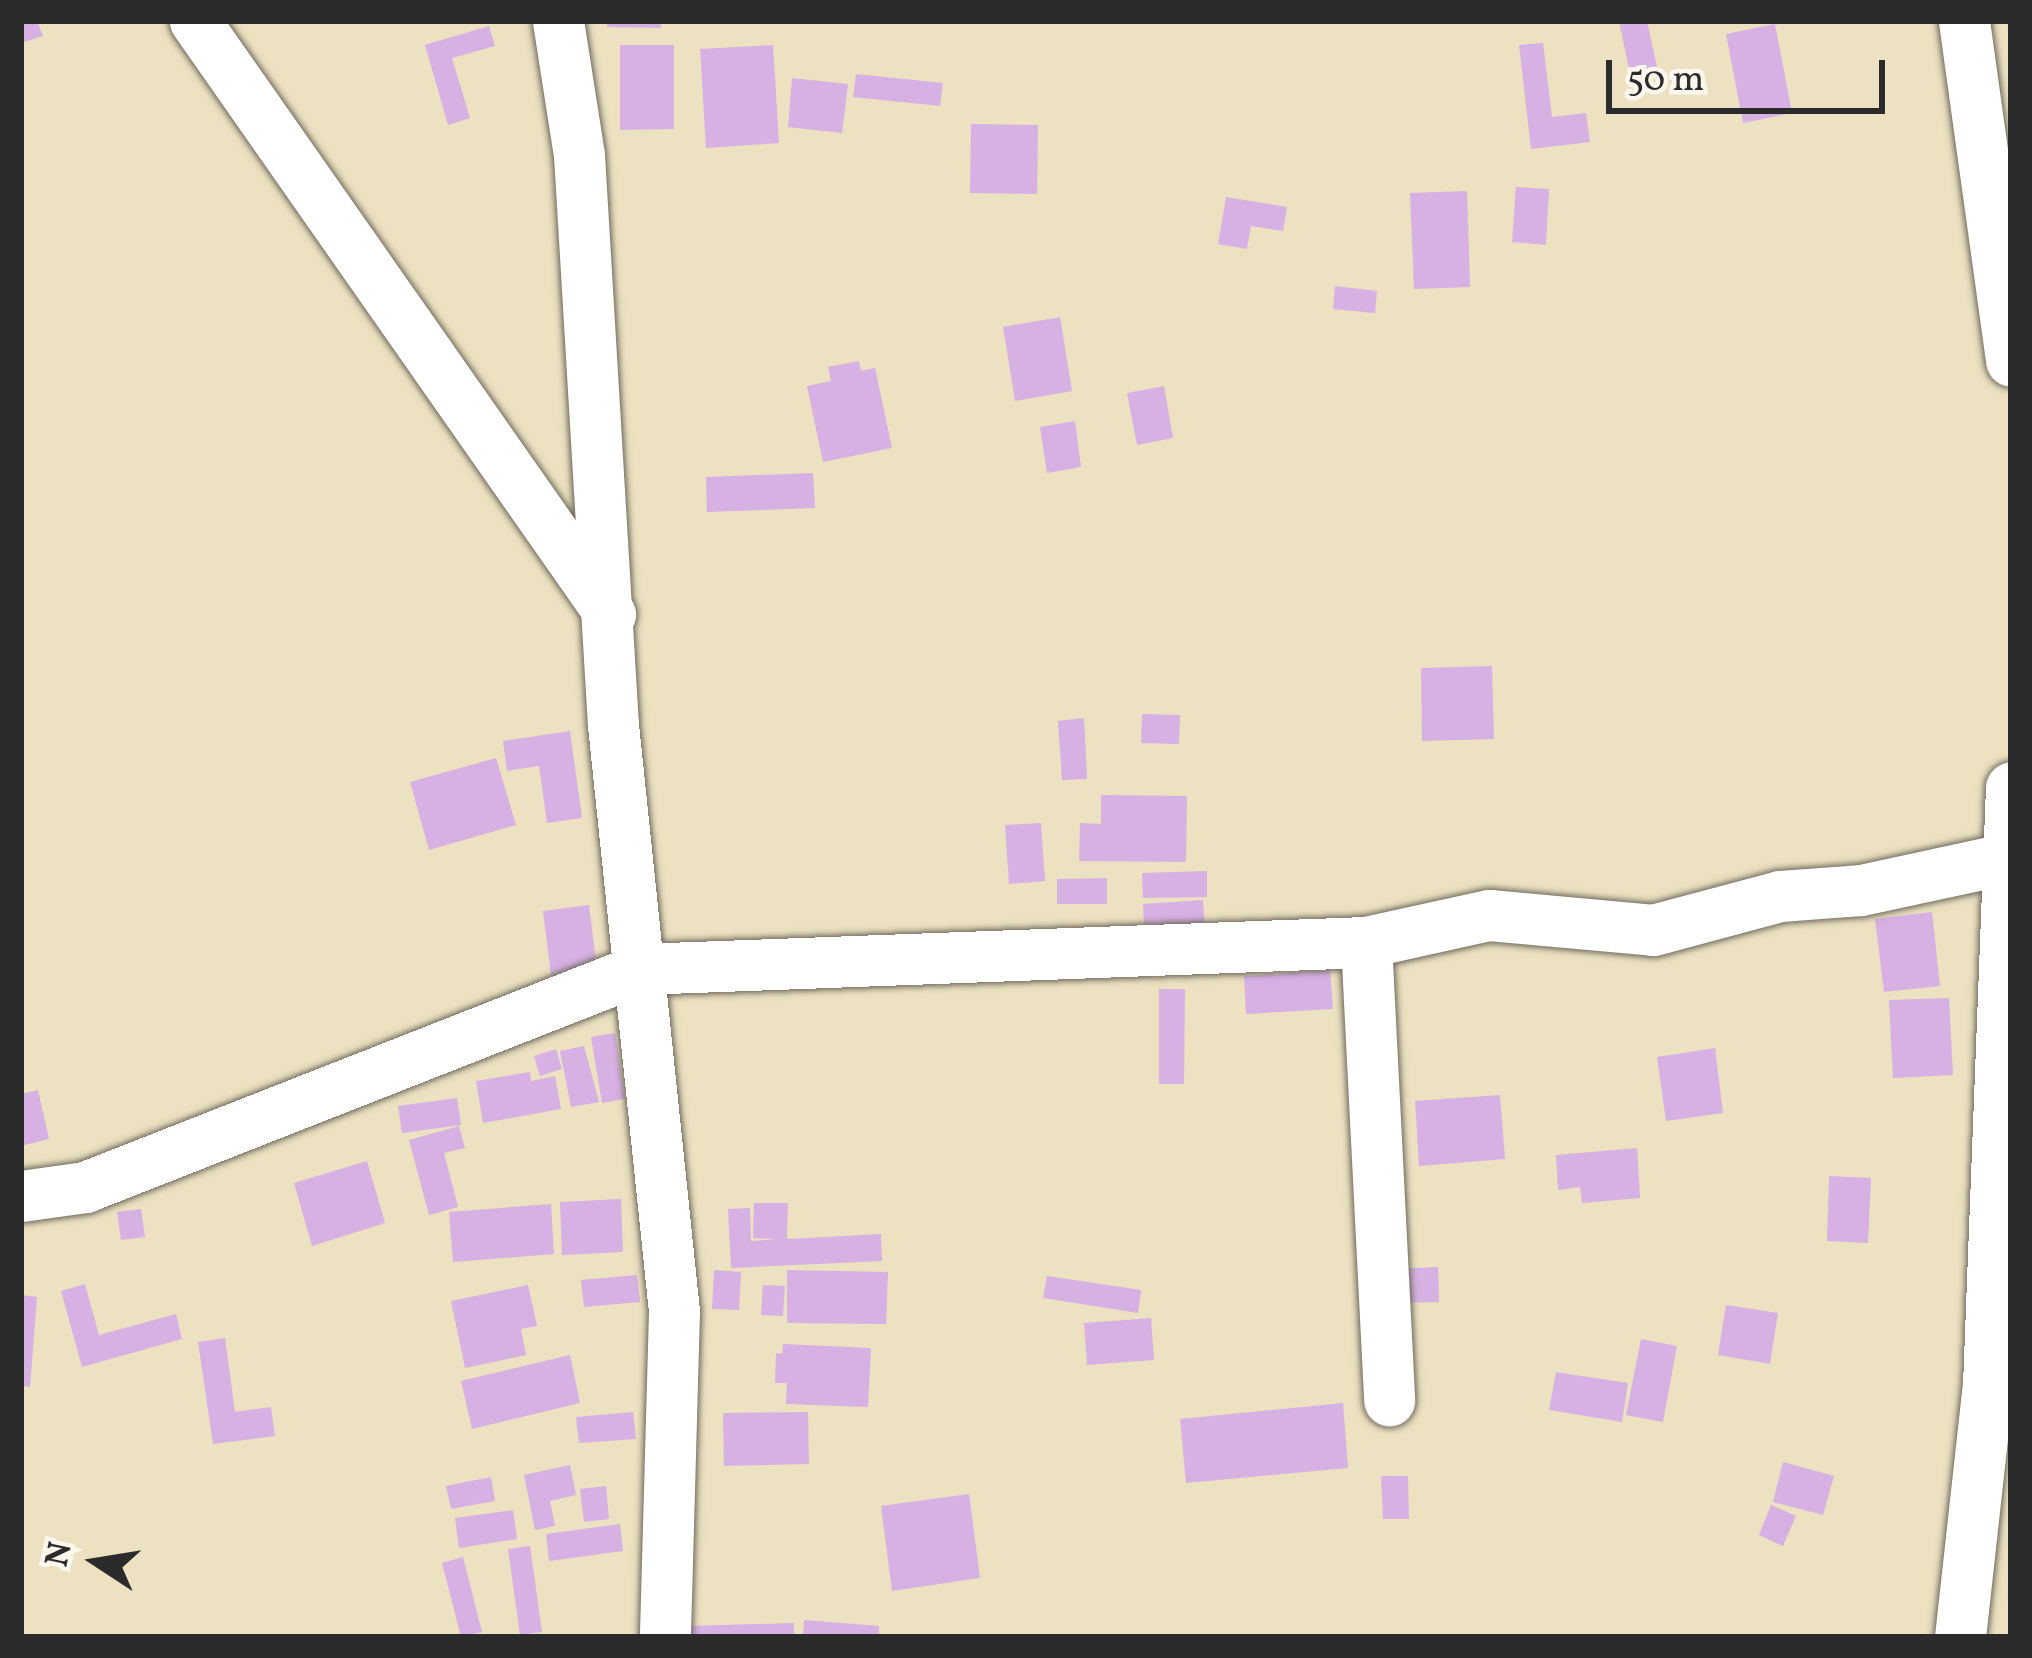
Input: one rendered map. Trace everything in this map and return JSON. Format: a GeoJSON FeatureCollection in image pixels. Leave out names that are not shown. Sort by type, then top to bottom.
{"type":"FeatureCollection","features":[{"type":"Feature","properties":{"kind":"street"},"geometry":{"type":"LineString","coordinates":[[195,21],[610,614]]}},
{"type":"Feature","properties":{"kind":"street"},"geometry":{"type":"LineString","coordinates":[[559,21],[579,155],[610,614],[613,725],[674,1310],[665,1637]]}},
{"type":"Feature","properties":{"kind":"street"},"geometry":{"type":"LineString","coordinates":[[1964,21],[2011,361]]}},
{"type":"Feature","properties":{"kind":"street"},"geometry":{"type":"LineString","coordinates":[[1960,1637],[1988,1385],[2009,961],[2011,787]]}},
{"type":"Feature","properties":{"kind":"street"},"geometry":{"type":"LineString","coordinates":[[21,1196],[85,1186],[640,969],[1366,942],[1489,915],[1653,930],[1780,896],[1861,890],[2008,858]]}},
{"type":"Feature","properties":{"kind":"street"},"geometry":{"type":"LineString","coordinates":[[1366,942],[1389,1400]]}},
{"type":"Feature","properties":{"kind":"building"},"geometry":{"type":"Polygon","coordinates":[[[21,21],[37,21],[43,36],[21,43],[21,21]]]}},
{"type":"Feature","properties":{"kind":"building"},"geometry":{"type":"Polygon","coordinates":[[[607,21],[661,21],[661,28],[607,27],[607,21]]]}},
{"type":"Feature","properties":{"kind":"building"},"geometry":{"type":"Polygon","coordinates":[[[1619,21],[1647,21],[1657,67],[1630,73],[1619,21]]]}},
{"type":"Feature","properties":{"kind":"building"},"geometry":{"type":"Polygon","coordinates":[[[1775,24],[1792,113],[1743,123],[1726,34],[1775,24]]]}},
{"type":"Feature","properties":{"kind":"building"},"geometry":{"type":"Polygon","coordinates":[[[489,26],[495,46],[452,58],[470,118],[448,125],[425,45],[489,26]]]}},
{"type":"Feature","properties":{"kind":"building"},"geometry":{"type":"Polygon","coordinates":[[[1543,43],[1552,117],[1586,113],[1590,142],[1531,149],[1519,45],[1543,43]]]}},
{"type":"Feature","properties":{"kind":"building"},"geometry":{"type":"Polygon","coordinates":[[[620,45],[674,45],[674,129],[620,130],[620,45]]]}},
{"type":"Feature","properties":{"kind":"building"},"geometry":{"type":"Polygon","coordinates":[[[773,45],[779,143],[706,148],[700,49],[773,45]]]}},
{"type":"Feature","properties":{"kind":"building"},"geometry":{"type":"Polygon","coordinates":[[[856,74],[943,83],[940,106],[853,97],[856,74]]]}},
{"type":"Feature","properties":{"kind":"building"},"geometry":{"type":"Polygon","coordinates":[[[792,78],[848,84],[842,133],[788,127],[792,78]]]}},
{"type":"Feature","properties":{"kind":"building"},"geometry":{"type":"Polygon","coordinates":[[[971,124],[1038,125],[1037,194],[970,193],[971,124]]]}},
{"type":"Feature","properties":{"kind":"building"},"geometry":{"type":"Polygon","coordinates":[[[1516,187],[1549,189],[1546,245],[1512,242],[1516,187]]]}},
{"type":"Feature","properties":{"kind":"building"},"geometry":{"type":"Polygon","coordinates":[[[1467,191],[1470,287],[1414,289],[1410,193],[1467,191]]]}},
{"type":"Feature","properties":{"kind":"building"},"geometry":{"type":"Polygon","coordinates":[[[1226,197],[1287,207],[1283,231],[1251,226],[1247,249],[1218,244],[1226,197]]]}},
{"type":"Feature","properties":{"kind":"building"},"geometry":{"type":"Polygon","coordinates":[[[1335,286],[1377,291],[1375,313],[1333,309],[1335,286]]]}},
{"type":"Feature","properties":{"kind":"building"},"geometry":{"type":"Polygon","coordinates":[[[1060,317],[1072,391],[1015,401],[1003,327],[1060,317]]]}},
{"type":"Feature","properties":{"kind":"building"},"geometry":{"type":"Polygon","coordinates":[[[859,361],[861,371],[875,368],[892,448],[823,462],[807,386],[831,381],[828,367],[859,361]]]}},
{"type":"Feature","properties":{"kind":"building"},"geometry":{"type":"Polygon","coordinates":[[[1164,386],[1173,438],[1137,445],[1127,393],[1164,386]]]}},
{"type":"Feature","properties":{"kind":"building"},"geometry":{"type":"Polygon","coordinates":[[[1075,421],[1081,467],[1047,473],[1040,427],[1075,421]]]}},
{"type":"Feature","properties":{"kind":"building"},"geometry":{"type":"Polygon","coordinates":[[[813,473],[815,508],[707,512],[706,477],[813,473]]]}},
{"type":"Feature","properties":{"kind":"building"},"geometry":{"type":"Polygon","coordinates":[[[1492,666],[1494,739],[1422,741],[1421,668],[1492,666]]]}},
{"type":"Feature","properties":{"kind":"building"},"geometry":{"type":"Polygon","coordinates":[[[1142,714],[1180,715],[1179,744],[1141,743],[1142,714]]]}},
{"type":"Feature","properties":{"kind":"building"},"geometry":{"type":"Polygon","coordinates":[[[1084,718],[1087,779],[1062,780],[1058,721],[1084,718]]]}},
{"type":"Feature","properties":{"kind":"building"},"geometry":{"type":"Polygon","coordinates":[[[570,731],[582,818],[547,823],[539,766],[507,771],[503,741],[570,731]]]}},
{"type":"Feature","properties":{"kind":"building"},"geometry":{"type":"Polygon","coordinates":[[[496,758],[516,825],[429,850],[410,782],[496,758]]]}},
{"type":"Feature","properties":{"kind":"building"},"geometry":{"type":"Polygon","coordinates":[[[1101,795],[1187,796],[1186,862],[1079,861],[1080,823],[1101,824],[1101,795]]]}},
{"type":"Feature","properties":{"kind":"building"},"geometry":{"type":"Polygon","coordinates":[[[1041,823],[1045,881],[1009,884],[1005,825],[1041,823]]]}},
{"type":"Feature","properties":{"kind":"building"},"geometry":{"type":"Polygon","coordinates":[[[1207,871],[1207,897],[1143,898],[1142,873],[1207,871]]]}},
{"type":"Feature","properties":{"kind":"building"},"geometry":{"type":"Polygon","coordinates":[[[1107,878],[1107,904],[1057,904],[1057,879],[1107,878]]]}},
{"type":"Feature","properties":{"kind":"building"},"geometry":{"type":"Polygon","coordinates":[[[1203,900],[1206,945],[1145,949],[1143,904],[1203,900]]]}},
{"type":"Feature","properties":{"kind":"building"},"geometry":{"type":"Polygon","coordinates":[[[589,905],[600,993],[554,999],[543,911],[589,905]]]}},
{"type":"Feature","properties":{"kind":"building"},"geometry":{"type":"Polygon","coordinates":[[[1932,912],[1940,986],[1884,992],[1875,919],[1932,912]]]}},
{"type":"Feature","properties":{"kind":"building"},"geometry":{"type":"Polygon","coordinates":[[[1330,970],[1333,1009],[1246,1014],[1244,976],[1330,970]]]}},
{"type":"Feature","properties":{"kind":"building"},"geometry":{"type":"Polygon","coordinates":[[[1159,989],[1185,989],[1184,1084],[1159,1084],[1159,989]]]}},
{"type":"Feature","properties":{"kind":"building"},"geometry":{"type":"Polygon","coordinates":[[[1949,998],[1953,1075],[1893,1078],[1889,1000],[1949,998]]]}},
{"type":"Feature","properties":{"kind":"building"},"geometry":{"type":"Polygon","coordinates":[[[615,1033],[625,1099],[602,1103],[591,1037],[615,1033]]]}},
{"type":"Feature","properties":{"kind":"building"},"geometry":{"type":"Polygon","coordinates":[[[584,1046],[599,1102],[571,1107],[560,1051],[584,1046]]]}},
{"type":"Feature","properties":{"kind":"building"},"geometry":{"type":"Polygon","coordinates":[[[1715,1048],[1723,1113],[1666,1121],[1657,1057],[1715,1048]]]}},
{"type":"Feature","properties":{"kind":"building"},"geometry":{"type":"Polygon","coordinates":[[[556,1049],[562,1069],[540,1076],[534,1056],[556,1049]]]}},
{"type":"Feature","properties":{"kind":"building"},"geometry":{"type":"Polygon","coordinates":[[[530,1072],[531,1081],[555,1076],[561,1109],[483,1123],[476,1081],[530,1072]]]}},
{"type":"Feature","properties":{"kind":"building"},"geometry":{"type":"Polygon","coordinates":[[[38,1090],[49,1139],[21,1146],[21,1094],[38,1090]]]}},
{"type":"Feature","properties":{"kind":"building"},"geometry":{"type":"Polygon","coordinates":[[[1500,1095],[1505,1159],[1419,1166],[1415,1101],[1500,1095]]]}},
{"type":"Feature","properties":{"kind":"building"},"geometry":{"type":"Polygon","coordinates":[[[457,1098],[461,1125],[402,1133],[398,1106],[457,1098]]]}},
{"type":"Feature","properties":{"kind":"building"},"geometry":{"type":"Polygon","coordinates":[[[459,1126],[465,1148],[444,1153],[458,1207],[429,1215],[409,1140],[459,1126]]]}},
{"type":"Feature","properties":{"kind":"building"},"geometry":{"type":"Polygon","coordinates":[[[1637,1148],[1640,1198],[1582,1203],[1580,1187],[1558,1190],[1556,1155],[1637,1148]]]}},
{"type":"Feature","properties":{"kind":"building"},"geometry":{"type":"Polygon","coordinates":[[[367,1161],[385,1223],[312,1246],[294,1183],[367,1161]]]}},
{"type":"Feature","properties":{"kind":"building"},"geometry":{"type":"Polygon","coordinates":[[[1829,1176],[1871,1178],[1868,1243],[1827,1241],[1829,1176]]]}},
{"type":"Feature","properties":{"kind":"building"},"geometry":{"type":"Polygon","coordinates":[[[621,1199],[623,1252],[562,1255],[560,1202],[621,1199]]]}},
{"type":"Feature","properties":{"kind":"building"},"geometry":{"type":"Polygon","coordinates":[[[754,1203],[788,1203],[787,1239],[881,1234],[882,1261],[731,1268],[728,1209],[750,1208],[751,1241],[777,1239],[753,1238],[754,1203]]]}},
{"type":"Feature","properties":{"kind":"building"},"geometry":{"type":"Polygon","coordinates":[[[551,1204],[554,1254],[453,1262],[449,1212],[551,1204]]]}},
{"type":"Feature","properties":{"kind":"building"},"geometry":{"type":"Polygon","coordinates":[[[141,1209],[145,1237],[121,1240],[117,1212],[141,1209]]]}},
{"type":"Feature","properties":{"kind":"building"},"geometry":{"type":"Polygon","coordinates":[[[1438,1267],[1439,1302],[1394,1303],[1393,1269],[1438,1267]]]}},
{"type":"Feature","properties":{"kind":"building"},"geometry":{"type":"Polygon","coordinates":[[[714,1270],[741,1272],[739,1310],[712,1309],[714,1270]]]}},
{"type":"Feature","properties":{"kind":"building"},"geometry":{"type":"Polygon","coordinates":[[[787,1270],[888,1272],[886,1324],[787,1323],[787,1270]]]}},
{"type":"Feature","properties":{"kind":"building"},"geometry":{"type":"Polygon","coordinates":[[[637,1275],[640,1302],[584,1307],[581,1280],[637,1275]]]}},
{"type":"Feature","properties":{"kind":"building"},"geometry":{"type":"Polygon","coordinates":[[[1047,1276],[1141,1290],[1138,1313],[1043,1298],[1047,1276]]]}},
{"type":"Feature","properties":{"kind":"building"},"geometry":{"type":"Polygon","coordinates":[[[85,1284],[99,1335],[176,1314],[182,1339],[82,1367],[61,1291],[85,1284]]]}},
{"type":"Feature","properties":{"kind":"building"},"geometry":{"type":"Polygon","coordinates":[[[528,1285],[537,1326],[521,1329],[526,1355],[465,1368],[451,1301],[528,1285]]]}},
{"type":"Feature","properties":{"kind":"building"},"geometry":{"type":"Polygon","coordinates":[[[763,1285],[785,1286],[783,1316],[761,1315],[763,1285]]]}},
{"type":"Feature","properties":{"kind":"building"},"geometry":{"type":"Polygon","coordinates":[[[21,1295],[37,1297],[30,1387],[21,1386],[21,1295]]]}},
{"type":"Feature","properties":{"kind":"building"},"geometry":{"type":"Polygon","coordinates":[[[1726,1305],[1778,1313],[1770,1364],[1718,1355],[1726,1305]]]}},
{"type":"Feature","properties":{"kind":"building"},"geometry":{"type":"Polygon","coordinates":[[[1151,1318],[1154,1360],[1087,1365],[1084,1323],[1151,1318]]]}},
{"type":"Feature","properties":{"kind":"building"},"geometry":{"type":"Polygon","coordinates":[[[225,1338],[235,1412],[271,1407],[275,1436],[213,1444],[198,1342],[225,1338]]]}},
{"type":"Feature","properties":{"kind":"building"},"geometry":{"type":"Polygon","coordinates":[[[1641,1339],[1677,1346],[1663,1422],[1626,1415],[1641,1339]]]}},
{"type":"Feature","properties":{"kind":"building"},"geometry":{"type":"Polygon","coordinates":[[[783,1344],[871,1348],[868,1407],[786,1404],[787,1383],[775,1383],[776,1353],[782,1354],[783,1344]]]}},
{"type":"Feature","properties":{"kind":"building"},"geometry":{"type":"Polygon","coordinates":[[[570,1355],[580,1403],[472,1429],[461,1381],[570,1355]]]}},
{"type":"Feature","properties":{"kind":"building"},"geometry":{"type":"Polygon","coordinates":[[[1556,1372],[1628,1383],[1622,1422],[1549,1410],[1556,1372]]]}},
{"type":"Feature","properties":{"kind":"building"},"geometry":{"type":"Polygon","coordinates":[[[1343,1403],[1348,1468],[1186,1483],[1180,1419],[1343,1403]]]}},
{"type":"Feature","properties":{"kind":"building"},"geometry":{"type":"Polygon","coordinates":[[[633,1412],[636,1439],[579,1443],[576,1417],[633,1412]]]}},
{"type":"Feature","properties":{"kind":"building"},"geometry":{"type":"Polygon","coordinates":[[[808,1412],[809,1464],[724,1466],[723,1413],[808,1412]]]}},
{"type":"Feature","properties":{"kind":"building"},"geometry":{"type":"Polygon","coordinates":[[[1783,1462],[1834,1476],[1823,1515],[1773,1502],[1783,1462]]]}},
{"type":"Feature","properties":{"kind":"building"},"geometry":{"type":"Polygon","coordinates":[[[570,1465],[576,1495],[550,1501],[555,1526],[535,1530],[524,1475],[570,1465]]]}},
{"type":"Feature","properties":{"kind":"building"},"geometry":{"type":"Polygon","coordinates":[[[1381,1476],[1408,1476],[1409,1519],[1383,1519],[1381,1476]]]}},
{"type":"Feature","properties":{"kind":"building"},"geometry":{"type":"Polygon","coordinates":[[[491,1477],[495,1501],[451,1509],[446,1486],[491,1477]]]}},
{"type":"Feature","properties":{"kind":"building"},"geometry":{"type":"Polygon","coordinates":[[[606,1486],[609,1519],[584,1522],[580,1489],[606,1486]]]}},
{"type":"Feature","properties":{"kind":"building"},"geometry":{"type":"Polygon","coordinates":[[[969,1494],[980,1578],[892,1591],[881,1506],[969,1494]]]}},
{"type":"Feature","properties":{"kind":"building"},"geometry":{"type":"Polygon","coordinates":[[[1771,1505],[1796,1516],[1783,1546],[1759,1535],[1771,1505]]]}},
{"type":"Feature","properties":{"kind":"building"},"geometry":{"type":"Polygon","coordinates":[[[513,1510],[517,1539],[459,1548],[455,1518],[513,1510]]]}},
{"type":"Feature","properties":{"kind":"building"},"geometry":{"type":"Polygon","coordinates":[[[620,1524],[623,1551],[549,1561],[546,1534],[620,1524]]]}},
{"type":"Feature","properties":{"kind":"building"},"geometry":{"type":"Polygon","coordinates":[[[530,1546],[542,1632],[520,1635],[508,1549],[530,1546]]]}},
{"type":"Feature","properties":{"kind":"building"},"geometry":{"type":"Polygon","coordinates":[[[463,1557],[482,1632],[461,1637],[442,1563],[463,1557]]]}},
{"type":"Feature","properties":{"kind":"building"},"geometry":{"type":"Polygon","coordinates":[[[804,1620],[879,1626],[879,1637],[803,1637],[804,1620]]]}},
{"type":"Feature","properties":{"kind":"building"},"geometry":{"type":"Polygon","coordinates":[[[794,1623],[794,1637],[689,1637],[689,1626],[794,1623]]]}}]}
